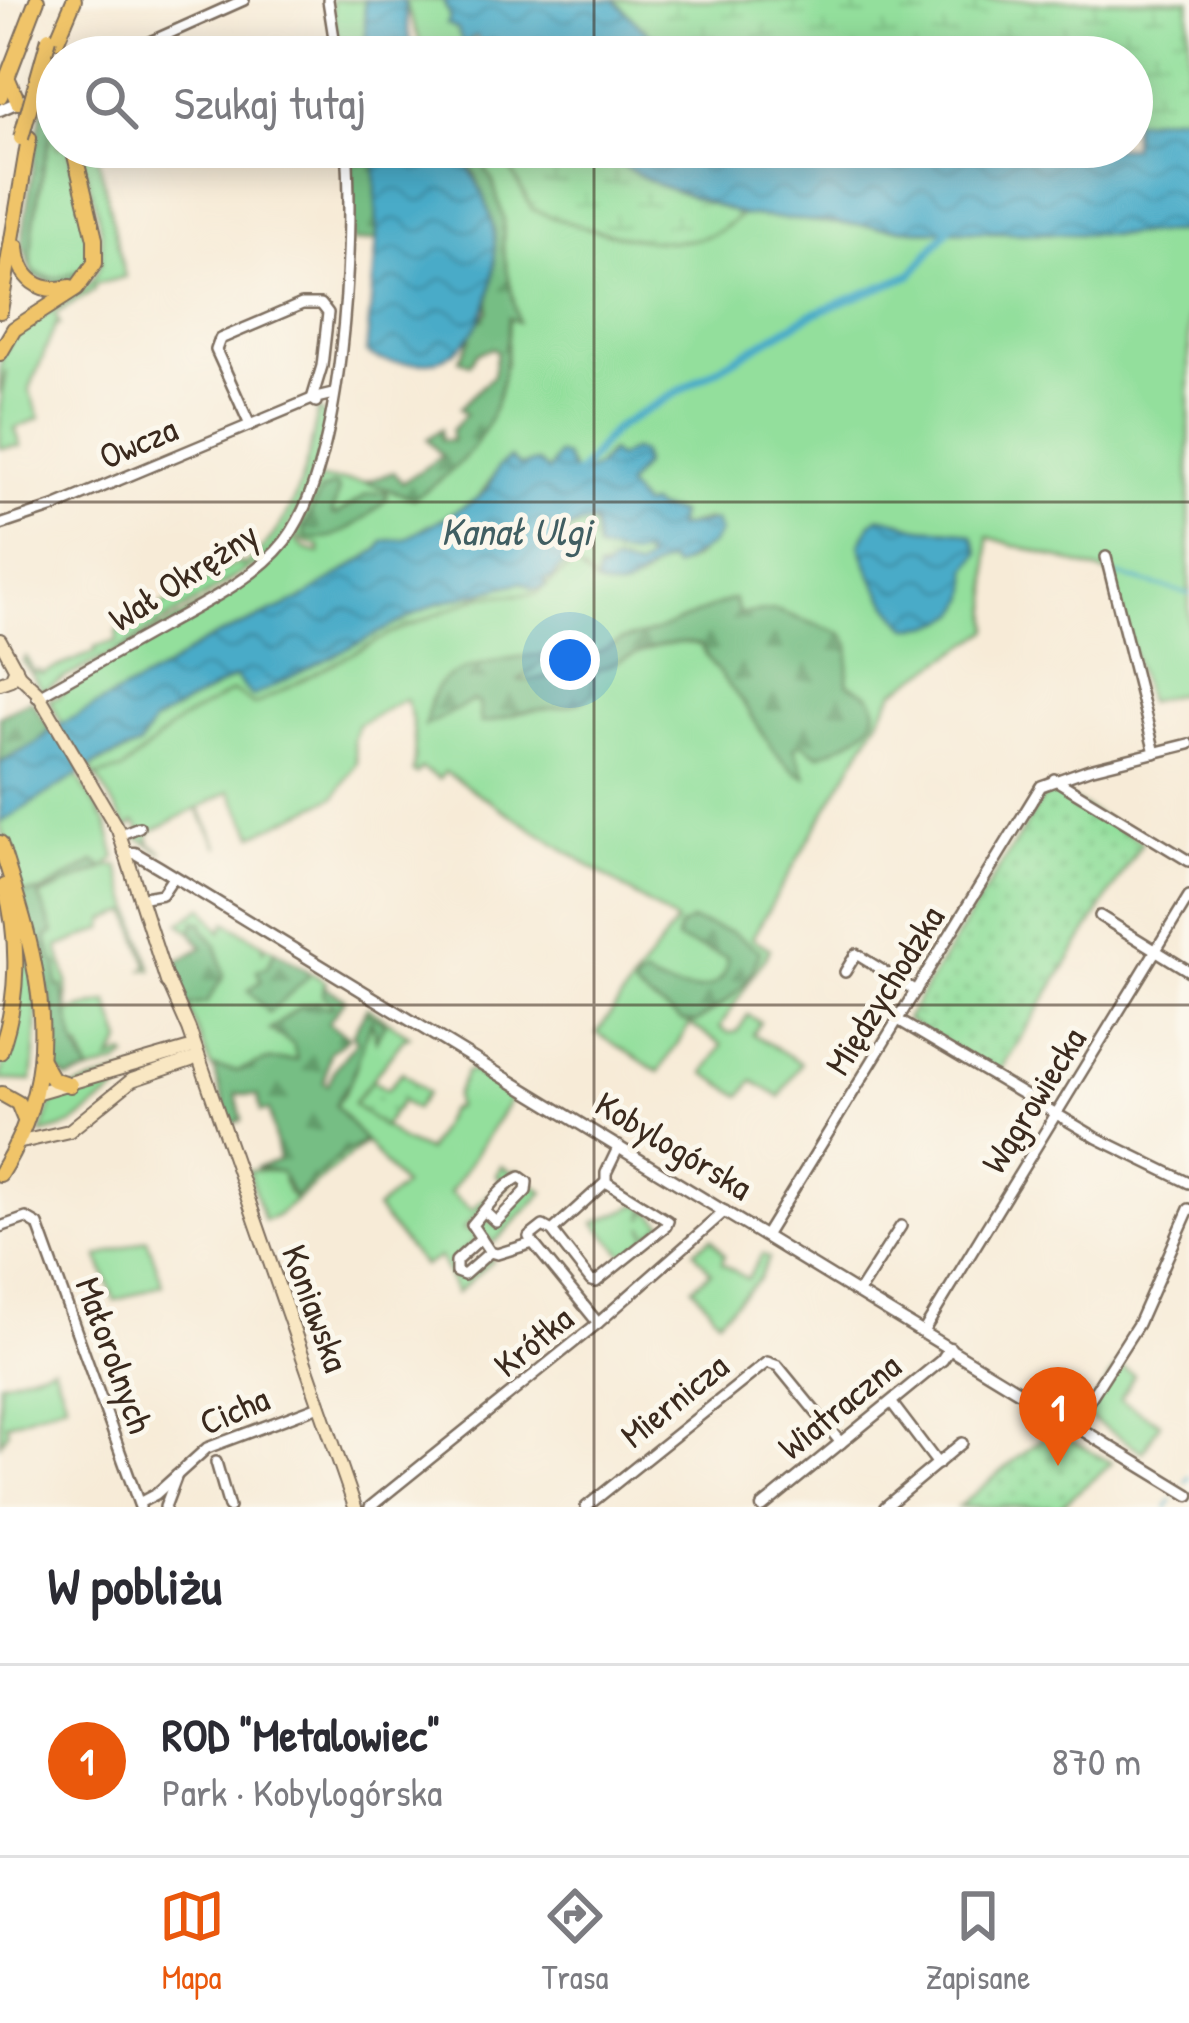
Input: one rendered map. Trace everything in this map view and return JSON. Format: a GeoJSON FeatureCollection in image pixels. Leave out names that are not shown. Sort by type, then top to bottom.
{"type":"FeatureCollection","features":[{"type":"Feature","properties":{"kind":"main road"},"geometry":{"type":"LineString","coordinates":[[0,96],[37,0]]}},
{"type":"Feature","properties":{"kind":"main road"},"geometry":{"type":"LineString","coordinates":[[53,36],[70,0]]}},
{"type":"Feature","properties":{"kind":"main road"},"geometry":{"type":"LineString","coordinates":[[8,79],[18,102]]}},
{"type":"Feature","properties":{"kind":"main road"},"geometry":{"type":"LineString","coordinates":[[0,261],[36,98]]}},
{"type":"Feature","properties":{"kind":"main road"},"geometry":{"type":"LineString","coordinates":[[0,311],[25,138]]}},
{"type":"Feature","properties":{"kind":"main road"},"geometry":{"type":"LineString","coordinates":[[0,352],[24,321],[80,284],[93,267],[97,248],[78,168]]}},
{"type":"Feature","properties":{"kind":"main road"},"geometry":{"type":"LineString","coordinates":[[17,206],[17,254],[26,276],[47,289],[80,284]]}},
{"type":"Feature","properties":{"kind":"main road","name":"Koniawska"},"geometry":{"type":"LineString","coordinates":[[0,640],[118,831],[191,1053],[355,1507]]}},
{"type":"Feature","properties":{"kind":"main road"},"geometry":{"type":"LineString","coordinates":[[9,658],[2,683],[39,700]]}},
{"type":"Feature","properties":{"kind":"main road"},"geometry":{"type":"LineString","coordinates":[[0,843],[40,985],[41,1060],[25,1124],[0,1174]]}},
{"type":"Feature","properties":{"kind":"main road"},"geometry":{"type":"LineString","coordinates":[[0,870],[12,895],[15,983],[0,1052]]}},
{"type":"Feature","properties":{"kind":"main road"},"geometry":{"type":"LineString","coordinates":[[1,1094],[35,1093],[191,1053]]}},
{"type":"Feature","properties":{"kind":"main road"},"geometry":{"type":"LineString","coordinates":[[0,1144],[69,1131],[132,1080],[191,1053]]}},
{"type":"Feature","properties":{"kind":"main road"},"geometry":{"type":"LineString","coordinates":[[41,1060],[52,1079],[70,1084]]}},
{"type":"Feature","properties":{"kind":"main road"},"geometry":{"type":"LineString","coordinates":[[1,1094],[21,1106],[25,1124]]}},
{"type":"Feature","properties":{"kind":"street"},"geometry":{"type":"LineString","coordinates":[[163,36],[244,0]]}},
{"type":"Feature","properties":{"kind":"street"},"geometry":{"type":"LineString","coordinates":[[328,0],[334,36]]}},
{"type":"Feature","properties":{"kind":"street"},"geometry":{"type":"LineString","coordinates":[[0,110],[36,94]]}},
{"type":"Feature","properties":{"kind":"street","name":"Wał Okrężny"},"geometry":{"type":"LineString","coordinates":[[39,700],[240,580],[285,542],[316,477],[338,384],[350,214],[348,168]]}},
{"type":"Feature","properties":{"kind":"street"},"geometry":{"type":"LineString","coordinates":[[250,425],[216,350],[220,338],[302,304],[321,304],[328,313],[322,366],[312,399]]}},
{"type":"Feature","properties":{"kind":"street"},"geometry":{"type":"LineString","coordinates":[[312,399],[333,394]]}},
{"type":"Feature","properties":{"kind":"street"},"geometry":{"type":"LineString","coordinates":[[312,399],[330,419]]}},
{"type":"Feature","properties":{"kind":"street","name":"Owcza"},"geometry":{"type":"LineString","coordinates":[[2,525],[312,399]]}},
{"type":"Feature","properties":{"kind":"street"},"geometry":{"type":"LineString","coordinates":[[1106,557],[1155,752]]}},
{"type":"Feature","properties":{"kind":"street"},"geometry":{"type":"LineString","coordinates":[[1054,779],[1189,744]]}},
{"type":"Feature","properties":{"kind":"street"},"geometry":{"type":"LineString","coordinates":[[1174,748],[1189,757]]}},
{"type":"Feature","properties":{"kind":"street"},"geometry":{"type":"LineString","coordinates":[[1054,779],[1189,861]]}},
{"type":"Feature","properties":{"kind":"street","name":"Międzychodzka"},"geometry":{"type":"LineString","coordinates":[[765,1235],[1042,786],[1054,779]]}},
{"type":"Feature","properties":{"kind":"street"},"geometry":{"type":"LineString","coordinates":[[118,831],[139,827]]}},
{"type":"Feature","properties":{"kind":"street","name":"Kobylogórska"},"geometry":{"type":"LineString","coordinates":[[124,854],[138,854],[1189,1496]]}},
{"type":"Feature","properties":{"kind":"street"},"geometry":{"type":"LineString","coordinates":[[139,898],[162,894],[174,876]]}},
{"type":"Feature","properties":{"kind":"street","name":"Wągrowiecka"},"geometry":{"type":"LineString","coordinates":[[923,1332],[1189,896]]}},
{"type":"Feature","properties":{"kind":"street"},"geometry":{"type":"LineString","coordinates":[[1100,916],[1189,971]]}},
{"type":"Feature","properties":{"kind":"street"},"geometry":{"type":"LineString","coordinates":[[844,972],[856,954],[916,991]]}},
{"type":"Feature","properties":{"kind":"street"},"geometry":{"type":"LineString","coordinates":[[898,1020],[1129,1156],[1189,1183]]}},
{"type":"Feature","properties":{"kind":"street"},"geometry":{"type":"LineString","coordinates":[[606,1182],[605,1173],[619,1146]]}},
{"type":"Feature","properties":{"kind":"street"},"geometry":{"type":"LineString","coordinates":[[484,1211],[496,1222],[526,1191],[527,1182],[520,1177],[513,1179],[484,1211],[472,1225],[490,1252],[533,1243]]}},
{"type":"Feature","properties":{"kind":"street"},"geometry":{"type":"LineString","coordinates":[[598,1323],[529,1238],[543,1226],[553,1231],[596,1282],[668,1224],[665,1217],[606,1182]]}},
{"type":"Feature","properties":{"kind":"street"},"geometry":{"type":"LineString","coordinates":[[553,1231],[606,1182]]}},
{"type":"Feature","properties":{"kind":"street"},"geometry":{"type":"LineString","coordinates":[[1074,1424],[1138,1324],[1189,1209]]}},
{"type":"Feature","properties":{"kind":"street","name":"Krótka"},"geometry":{"type":"LineString","coordinates":[[370,1507],[598,1323],[725,1211]]}},
{"type":"Feature","properties":{"kind":"street","name":"Małorolnych"},"geometry":{"type":"LineString","coordinates":[[0,1227],[26,1218],[37,1222],[139,1505]]}},
{"type":"Feature","properties":{"kind":"street"},"geometry":{"type":"LineString","coordinates":[[859,1293],[901,1226]]}},
{"type":"Feature","properties":{"kind":"street"},"geometry":{"type":"LineString","coordinates":[[481,1238],[454,1263],[456,1272],[464,1274],[490,1252]]}},
{"type":"Feature","properties":{"kind":"street","name":"Wiatraczna"},"geometry":{"type":"LineString","coordinates":[[762,1507],[942,1360],[950,1348]]}},
{"type":"Feature","properties":{"kind":"street","name":"Miernicza"},"geometry":{"type":"LineString","coordinates":[[586,1507],[767,1362],[778,1366],[842,1443]]}},
{"type":"Feature","properties":{"kind":"street"},"geometry":{"type":"LineString","coordinates":[[891,1402],[938,1464]]}},
{"type":"Feature","properties":{"kind":"street","name":"Cicha"},"geometry":{"type":"LineString","coordinates":[[139,1505],[213,1444],[319,1406]]}},
{"type":"Feature","properties":{"kind":"street"},"geometry":{"type":"LineString","coordinates":[[885,1507],[962,1443]]}},
{"type":"Feature","properties":{"kind":"street"},"geometry":{"type":"LineString","coordinates":[[216,1462],[229,1507]]}},
{"type":"Feature","properties":{"kind":"street"},"geometry":{"type":"LineString","coordinates":[[165,1507],[177,1475]]}},
{"type":"Feature","properties":{"kind":"green space"},"geometry":{"type":"Polygon","coordinates":[[[331,0],[364,0],[366,36],[337,36],[331,0]]]}},
{"type":"Feature","properties":{"kind":"green space"},"geometry":{"type":"Polygon","coordinates":[[[404,0],[443,0],[450,19],[468,36],[418,36],[404,0]]]}},
{"type":"Feature","properties":{"kind":"green space"},"geometry":{"type":"Polygon","coordinates":[[[614,0],[1189,0],[1189,114],[1153,118],[1153,36],[651,36],[614,0]]]}},
{"type":"Feature","properties":{"kind":"green space"},"geometry":{"type":"Polygon","coordinates":[[[36,149],[36,168],[44,168],[32,270],[55,278],[78,271],[76,280],[60,286],[33,277],[22,242],[36,149]]]}},
{"type":"Feature","properties":{"kind":"green space"},"geometry":{"type":"Polygon","coordinates":[[[43,168],[73,168],[91,239],[91,258],[79,276],[77,272],[54,278],[32,271],[43,168]]]}},
{"type":"Feature","properties":{"kind":"green space"},"geometry":{"type":"Polygon","coordinates":[[[85,168],[101,168],[125,277],[94,285],[94,290],[55,314],[60,324],[56,324],[29,391],[40,418],[15,428],[21,446],[0,448],[6,370],[0,394],[2,356],[24,329],[72,298],[96,274],[102,246],[85,168]]]}},
{"type":"Feature","properties":{"kind":"green space"},"geometry":{"type":"Polygon","coordinates":[[[350,168],[376,168],[377,240],[352,242],[350,168]]]}},
{"type":"Feature","properties":{"kind":"green space"},"geometry":{"type":"Polygon","coordinates":[[[470,168],[606,168],[742,215],[915,230],[1119,235],[1189,231],[1189,691],[1147,702],[1110,574],[988,537],[990,630],[895,691],[752,938],[770,949],[720,1027],[737,1032],[748,1015],[760,1022],[753,1034],[801,1063],[780,1097],[753,1081],[741,1096],[705,1073],[722,1045],[690,1024],[659,1072],[597,1033],[676,922],[445,772],[439,779],[421,768],[413,772],[414,734],[405,699],[358,725],[353,740],[357,763],[335,797],[254,835],[230,791],[199,808],[219,848],[197,808],[149,833],[150,844],[163,853],[137,837],[140,828],[134,822],[128,829],[91,767],[138,746],[235,677],[338,651],[573,558],[637,582],[659,564],[669,562],[674,568],[698,556],[708,520],[675,528],[679,513],[642,506],[626,487],[633,473],[609,452],[596,468],[575,477],[570,465],[556,464],[548,472],[519,466],[494,475],[477,499],[405,539],[384,541],[379,549],[300,600],[203,642],[165,669],[62,724],[49,699],[249,577],[292,536],[305,549],[320,553],[320,547],[301,540],[295,531],[319,479],[365,482],[414,498],[506,364],[509,317],[470,168]]]}},
{"type":"Feature","properties":{"kind":"green space"},"geometry":{"type":"Polygon","coordinates":[[[471,168],[485,168],[493,182],[504,220],[503,248],[518,322],[509,318],[503,376],[488,423],[460,462],[414,498],[365,482],[394,472],[402,483],[442,456],[427,439],[441,429],[441,440],[452,441],[452,430],[466,414],[460,408],[493,375],[497,351],[493,348],[477,353],[470,364],[459,360],[471,338],[468,335],[488,312],[494,230],[471,168]]]}},
{"type":"Feature","properties":{"kind":"green space"},"geometry":{"type":"Polygon","coordinates":[[[510,168],[626,168],[742,215],[714,234],[668,241],[595,230],[532,209],[510,168]]]}},
{"type":"Feature","properties":{"kind":"green space"},"geometry":{"type":"Polygon","coordinates":[[[318,409],[328,418],[310,489],[284,537],[264,559],[125,646],[42,690],[23,661],[26,657],[34,673],[41,674],[95,652],[95,647],[117,641],[116,631],[230,567],[240,562],[243,566],[260,551],[296,496],[318,409]]]}},
{"type":"Feature","properties":{"kind":"green space"},"geometry":{"type":"Polygon","coordinates":[[[335,485],[339,489],[332,514],[367,494],[386,492],[387,498],[338,534],[305,537],[303,528],[321,491],[335,485]]]}},
{"type":"Feature","properties":{"kind":"green space"},"geometry":{"type":"Polygon","coordinates":[[[588,522],[597,528],[596,540],[649,560],[637,569],[621,564],[598,570],[596,584],[574,564],[536,594],[481,596],[392,633],[254,705],[233,691],[178,722],[123,770],[94,777],[91,767],[138,746],[154,722],[235,677],[338,651],[438,603],[522,582],[534,589],[570,563],[573,551],[566,531],[588,522]]]}},
{"type":"Feature","properties":{"kind":"green space"},"geometry":{"type":"Polygon","coordinates":[[[734,599],[740,614],[775,610],[843,634],[850,645],[847,683],[871,698],[874,718],[859,734],[819,755],[801,743],[794,748],[806,777],[778,756],[700,645],[687,643],[648,649],[598,670],[592,678],[594,692],[568,706],[481,723],[479,703],[473,701],[425,726],[438,686],[462,670],[544,655],[544,661],[519,680],[541,678],[623,640],[734,599]]]}},
{"type":"Feature","properties":{"kind":"green space"},"geometry":{"type":"Polygon","coordinates":[[[31,700],[50,730],[37,743],[0,763],[0,716],[31,700]]]}},
{"type":"Feature","properties":{"kind":"green space"},"geometry":{"type":"Polygon","coordinates":[[[77,775],[107,824],[116,858],[106,867],[118,866],[152,970],[144,969],[148,965],[129,912],[106,920],[104,929],[58,947],[67,981],[68,1012],[108,1002],[122,1042],[111,1060],[127,1057],[89,1073],[75,1045],[62,987],[57,987],[47,935],[53,932],[39,896],[103,869],[94,862],[41,892],[21,893],[0,826],[77,775]]]}},
{"type":"Feature","properties":{"kind":"green space"},"geometry":{"type":"Polygon","coordinates":[[[1059,792],[1142,842],[998,1075],[906,1019],[1044,796],[1059,792]]]}},
{"type":"Feature","properties":{"kind":"green space"},"geometry":{"type":"Polygon","coordinates":[[[95,862],[104,868],[39,896],[54,933],[47,936],[57,964],[57,986],[62,986],[75,1044],[89,1073],[67,1079],[53,1067],[56,1036],[51,1035],[50,997],[21,893],[41,892],[95,862]]]}},
{"type":"Feature","properties":{"kind":"green space"},"geometry":{"type":"Polygon","coordinates":[[[203,907],[221,932],[226,922],[263,944],[263,950],[266,946],[275,951],[261,981],[268,1012],[311,973],[326,982],[335,1006],[270,1030],[293,1044],[298,1060],[268,1060],[238,1071],[211,1067],[188,1006],[206,1003],[224,976],[207,935],[195,922],[191,932],[180,923],[203,907]]]}},
{"type":"Feature","properties":{"kind":"green space"},"geometry":{"type":"Polygon","coordinates":[[[195,921],[203,923],[217,946],[224,976],[206,1003],[188,1006],[174,964],[203,947],[191,932],[195,921]]]}},
{"type":"Feature","properties":{"kind":"green space"},"geometry":{"type":"Polygon","coordinates":[[[691,921],[732,932],[760,951],[749,979],[697,1022],[683,1021],[634,989],[646,976],[683,990],[719,981],[727,957],[677,940],[679,927],[691,921]]]}},
{"type":"Feature","properties":{"kind":"green space"},"geometry":{"type":"Polygon","coordinates":[[[19,933],[35,987],[32,1081],[0,1080],[20,991],[19,933]]]}},
{"type":"Feature","properties":{"kind":"green space"},"geometry":{"type":"Polygon","coordinates":[[[275,951],[308,971],[308,977],[269,1013],[248,991],[261,981],[257,970],[267,967],[275,951]]]}},
{"type":"Feature","properties":{"kind":"green space"},"geometry":{"type":"Polygon","coordinates":[[[324,986],[345,999],[328,1023],[349,1037],[330,1052],[324,1083],[328,1085],[357,1041],[353,1033],[365,1011],[385,1023],[376,1040],[371,1021],[353,1075],[335,1105],[365,1141],[342,1154],[293,1198],[281,1172],[255,1168],[279,1161],[269,1110],[261,1112],[258,1096],[236,1094],[242,1120],[231,1124],[213,1067],[238,1071],[268,1060],[297,1060],[293,1044],[270,1030],[299,1007],[318,1002],[333,1006],[323,995],[324,986]]]}},
{"type":"Feature","properties":{"kind":"green space"},"geometry":{"type":"Polygon","coordinates":[[[367,1007],[410,1036],[353,1104],[403,1141],[427,1151],[449,1110],[456,1107],[455,1097],[466,1072],[472,1071],[513,1096],[450,1193],[472,1210],[504,1181],[496,1175],[501,1166],[513,1173],[517,1170],[544,1192],[494,1243],[477,1225],[484,1217],[496,1226],[533,1186],[518,1174],[463,1229],[474,1233],[475,1240],[451,1262],[456,1276],[488,1257],[493,1260],[456,1293],[440,1257],[423,1266],[376,1209],[403,1186],[366,1142],[277,1216],[264,1221],[248,1171],[281,1171],[293,1198],[342,1154],[365,1142],[335,1105],[345,1093],[371,1020],[384,1023],[365,1011],[367,1007]]]}},
{"type":"Feature","properties":{"kind":"green space"},"geometry":{"type":"Polygon","coordinates":[[[182,1057],[144,1070],[72,1125],[41,1134],[55,1093],[182,1057]]]}},
{"type":"Feature","properties":{"kind":"green space"},"geometry":{"type":"Polygon","coordinates":[[[402,1072],[427,1093],[415,1109],[402,1101],[383,1127],[353,1104],[372,1080],[387,1090],[402,1072]]]}},
{"type":"Feature","properties":{"kind":"green space"},"geometry":{"type":"Polygon","coordinates":[[[639,1204],[646,1209],[643,1219],[648,1210],[664,1223],[649,1236],[643,1226],[648,1237],[625,1256],[595,1223],[639,1204]]]}},
{"type":"Feature","properties":{"kind":"green space"},"geometry":{"type":"Polygon","coordinates":[[[711,1238],[724,1255],[722,1263],[747,1279],[762,1254],[769,1258],[758,1280],[718,1319],[693,1287],[711,1272],[694,1251],[711,1238]]]}},
{"type":"Feature","properties":{"kind":"green space"},"geometry":{"type":"Polygon","coordinates":[[[147,1239],[163,1284],[115,1301],[98,1257],[147,1239]]]}},
{"type":"Feature","properties":{"kind":"green space"},"geometry":{"type":"Polygon","coordinates":[[[53,1366],[66,1402],[6,1424],[8,1431],[0,1443],[0,1382],[53,1366]]]}},
{"type":"Feature","properties":{"kind":"green space"},"geometry":{"type":"Polygon","coordinates":[[[1117,1366],[1134,1375],[1120,1400],[1160,1423],[1143,1452],[1086,1416],[1117,1366]]]}},
{"type":"Feature","properties":{"kind":"green space"},"geometry":{"type":"Polygon","coordinates":[[[1052,1430],[1112,1463],[1060,1507],[958,1507],[1052,1430]]]}},
{"type":"Feature","properties":{"kind":"water"},"geometry":{"type":"Polygon","coordinates":[[[364,0],[404,0],[409,36],[366,36],[364,0]]]}},
{"type":"Feature","properties":{"kind":"water"},"geometry":{"type":"Polygon","coordinates":[[[443,0],[614,0],[651,36],[460,36],[447,24],[450,18],[443,0]]]}},
{"type":"Feature","properties":{"kind":"water"},"geometry":{"type":"Polygon","coordinates":[[[1189,114],[1189,231],[1119,235],[915,230],[742,215],[626,168],[1153,168],[1153,118],[1189,114]]]}},
{"type":"Feature","properties":{"kind":"water"},"geometry":{"type":"Polygon","coordinates":[[[375,168],[470,168],[492,221],[493,278],[479,321],[453,352],[434,361],[411,363],[366,353],[377,240],[375,168]]]}},
{"type":"Feature","properties":{"kind":"water","name":"Kanał Ulgi"},"geometry":{"type":"Polygon","coordinates":[[[632,450],[641,453],[643,465],[626,486],[642,506],[679,513],[676,528],[715,521],[720,532],[711,545],[674,568],[669,562],[628,587],[609,589],[596,584],[598,570],[614,563],[637,569],[648,560],[642,554],[632,557],[597,550],[594,523],[571,527],[566,531],[573,558],[553,578],[545,579],[545,587],[534,589],[522,582],[438,603],[252,697],[235,677],[154,722],[139,746],[97,763],[0,823],[0,763],[37,743],[50,730],[165,669],[203,642],[300,600],[378,550],[384,541],[405,539],[477,499],[510,458],[520,466],[537,462],[548,471],[558,454],[565,456],[575,477],[596,468],[610,452],[617,458],[632,450]]]}},
{"type":"Feature","properties":{"kind":"water"},"geometry":{"type":"Polygon","coordinates":[[[879,517],[973,536],[979,553],[968,570],[968,597],[956,615],[935,624],[908,627],[891,608],[860,544],[879,517]]]}},
{"type":"Feature","properties":{"kind":"waterway","name":"Kanał Ulgi"},"geometry":{"type":"LineString","coordinates":[[566,482],[621,425],[812,314],[911,275],[950,227]]}},
{"type":"Feature","properties":{"kind":"waterway"},"geometry":{"type":"LineString","coordinates":[[1117,575],[1189,594]]}},
{"type":"Feature","properties":{"kind":"waterway"},"geometry":{"type":"LineString","coordinates":[[1186,1482],[1189,1477]]}},
{"type":"Feature","properties":{"kind":"waterway"},"geometry":{"type":"LineString","coordinates":[[1167,1507],[1172,1500]]}},
{"type":"Feature","properties":{"kind":"place","name":"ROD \"Metalowiec\""},"geometry":{"type":"Point","coordinates":[1058,1466]}}]}
